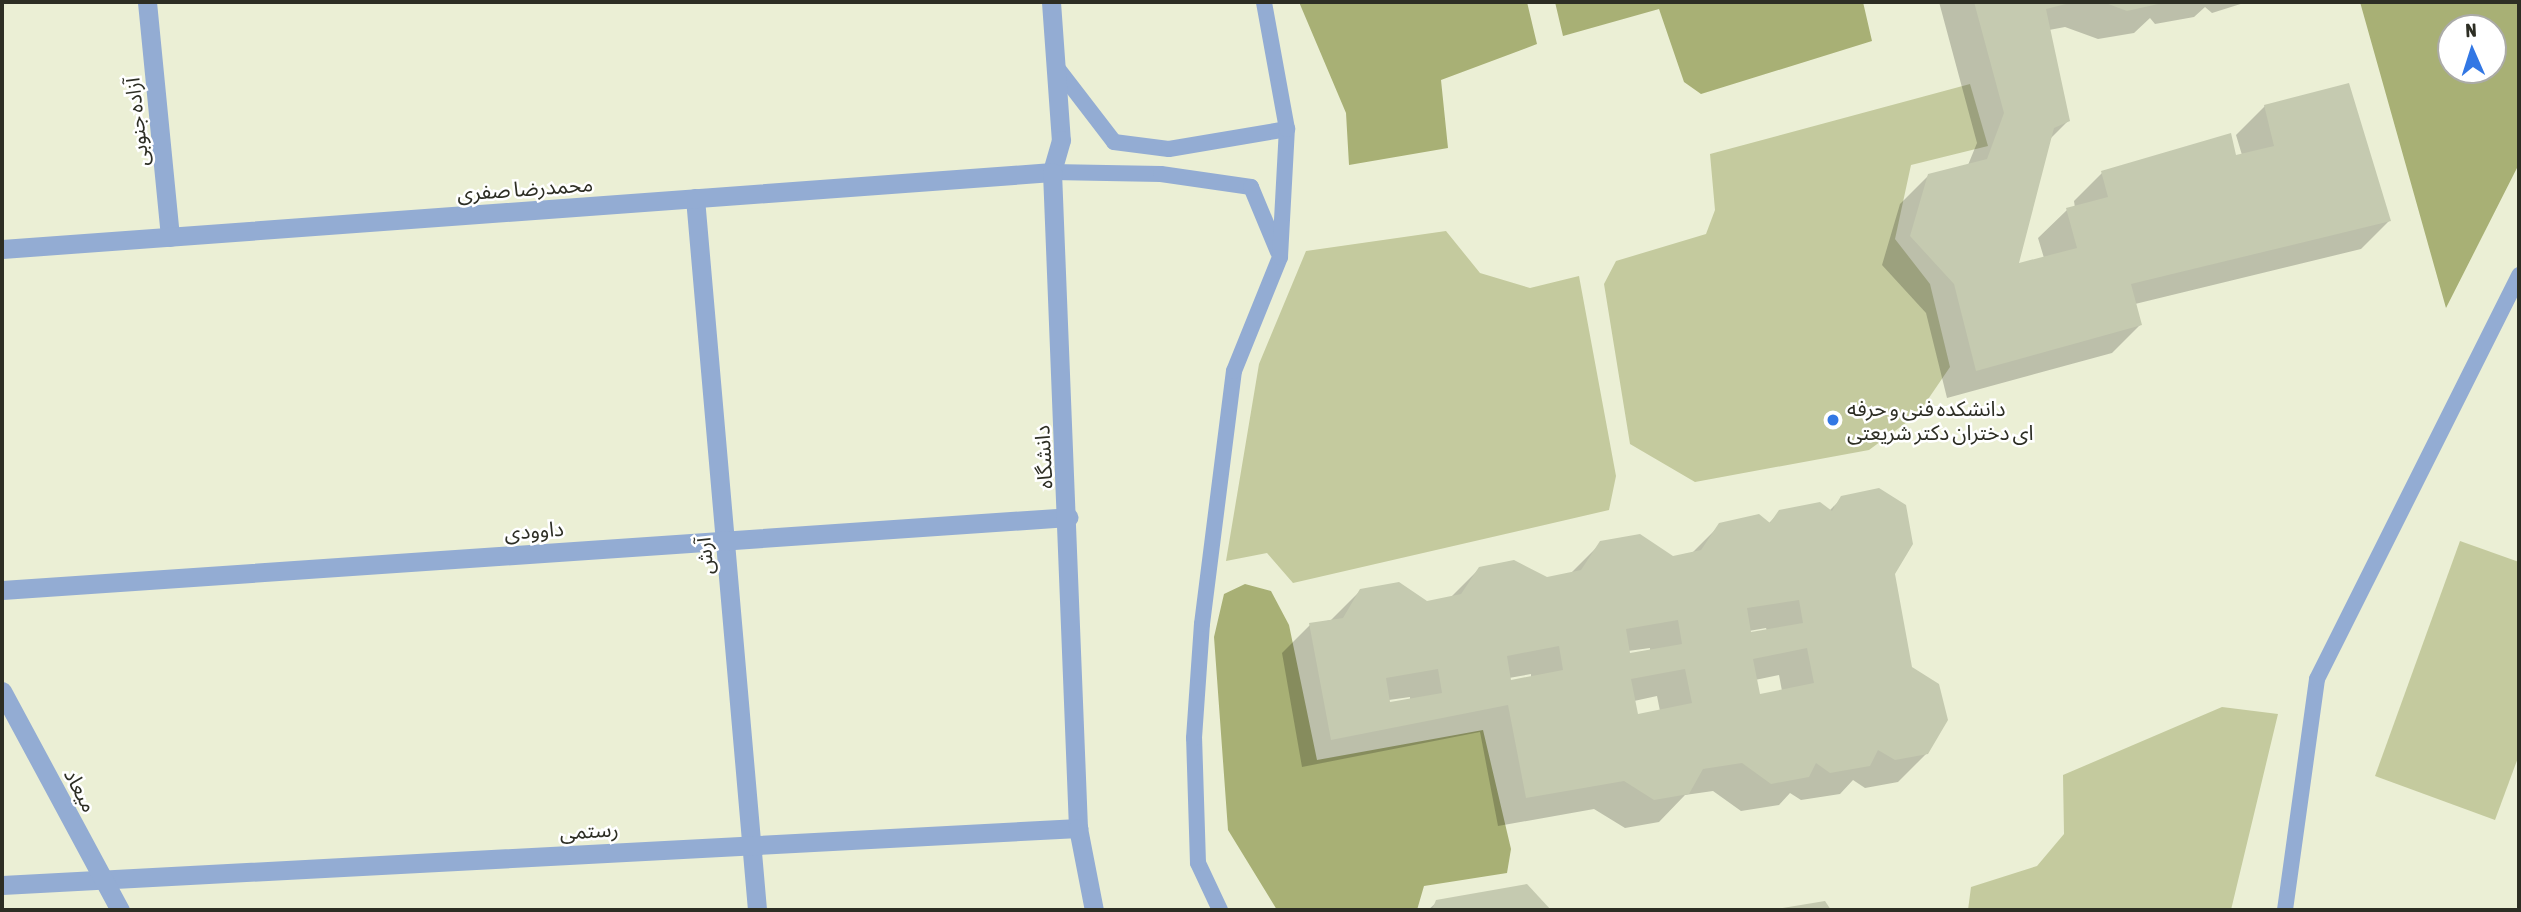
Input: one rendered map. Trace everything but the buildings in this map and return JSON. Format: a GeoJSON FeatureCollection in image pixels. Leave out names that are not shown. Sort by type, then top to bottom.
{"type":"FeatureCollection","features":[{"type":"Feature","properties":{"kind":"street","name":"آزاده جنوبی"},"geometry":{"type":"LineString","coordinates":[[147,2],[170,237]]}},
{"type":"Feature","properties":{"kind":"street","name":"دانشگاه"},"geometry":{"type":"LineString","coordinates":[[1051,2],[1061,140],[1052,172],[1069,517],[1078,828],[1094,910]]}},
{"type":"Feature","properties":{"kind":"street","name":"محمدرضا صفری"},"geometry":{"type":"LineString","coordinates":[[2,249],[1052,172]]}},
{"type":"Feature","properties":{"kind":"street","name":"آرش"},"geometry":{"type":"LineString","coordinates":[[695,198],[757,910]]}},
{"type":"Feature","properties":{"kind":"street","name":"داوودی"},"geometry":{"type":"LineString","coordinates":[[2,590],[1069,517]]}},
{"type":"Feature","properties":{"kind":"street","name":"میعاد"},"geometry":{"type":"LineString","coordinates":[[2,691],[120,910]]}},
{"type":"Feature","properties":{"kind":"street","name":"رستمی"},"geometry":{"type":"LineString","coordinates":[[2,885],[1078,828]]}},
{"type":"Feature","properties":{"kind":"lane"},"geometry":{"type":"LineString","coordinates":[[1220,910],[1198,863],[1194,738],[1202,624],[1234,371],[1280,257],[1287,129],[1264,2]]}},
{"type":"Feature","properties":{"kind":"lane"},"geometry":{"type":"LineString","coordinates":[[1055,65],[1114,142],[1169,149],[1287,129]]}},
{"type":"Feature","properties":{"kind":"lane"},"geometry":{"type":"LineString","coordinates":[[1052,172],[1161,174],[1251,187],[1280,257]]}},
{"type":"Feature","properties":{"kind":"lane"},"geometry":{"type":"LineString","coordinates":[[2285,910],[2317,679],[2519,275]]}},
{"type":"Feature","properties":{"kind":"green space"},"geometry":{"type":"Polygon","coordinates":[[[1299,2],[1527,2],[1537,44],[1441,80],[1448,148],[1349,165],[1346,113],[1299,2]]]}},
{"type":"Feature","properties":{"kind":"green space"},"geometry":{"type":"Polygon","coordinates":[[[1555,2],[1863,2],[1872,41],[1701,94],[1684,82],[1659,9],[1563,36],[1555,2]]]}},
{"type":"Feature","properties":{"kind":"green space"},"geometry":{"type":"Polygon","coordinates":[[[2360,2],[2519,2],[2519,164],[2446,308],[2360,2]]]}},
{"type":"Feature","properties":{"kind":"green space"},"geometry":{"type":"Polygon","coordinates":[[[1970,84],[1988,146],[1911,165],[1895,239],[1930,284],[1950,367],[1918,414],[1869,450],[1695,482],[1630,444],[1604,284],[1616,261],[1706,234],[1715,210],[1710,154],[1970,84]]]}},
{"type":"Feature","properties":{"kind":"green space"},"geometry":{"type":"Polygon","coordinates":[[[1446,231],[1480,273],[1530,288],[1579,276],[1616,476],[1609,510],[1293,583],[1267,553],[1226,561],[1259,364],[1306,251],[1446,231]]]}},
{"type":"Feature","properties":{"kind":"green space"},"geometry":{"type":"Polygon","coordinates":[[[2460,541],[2519,562],[2519,755],[2495,820],[2375,776],[2460,541]]]}},
{"type":"Feature","properties":{"kind":"green space"},"geometry":{"type":"Polygon","coordinates":[[[1245,584],[1271,591],[1289,625],[1317,760],[1483,730],[1511,849],[1507,873],[1424,886],[1417,910],[1277,910],[1228,830],[1214,637],[1224,594],[1245,584]]]}},
{"type":"Feature","properties":{"kind":"green space"},"geometry":{"type":"Polygon","coordinates":[[[2222,707],[2278,714],[2231,910],[1968,910],[1971,887],[2037,866],[2064,834],[2063,775],[2222,707]]]}},
{"type":"Feature","properties":{"kind":"place","name":"دانشکده فنی و حرفه ای دختران دکتر شریعتی"},"geometry":{"type":"Point","coordinates":[1833,420]}}]}
